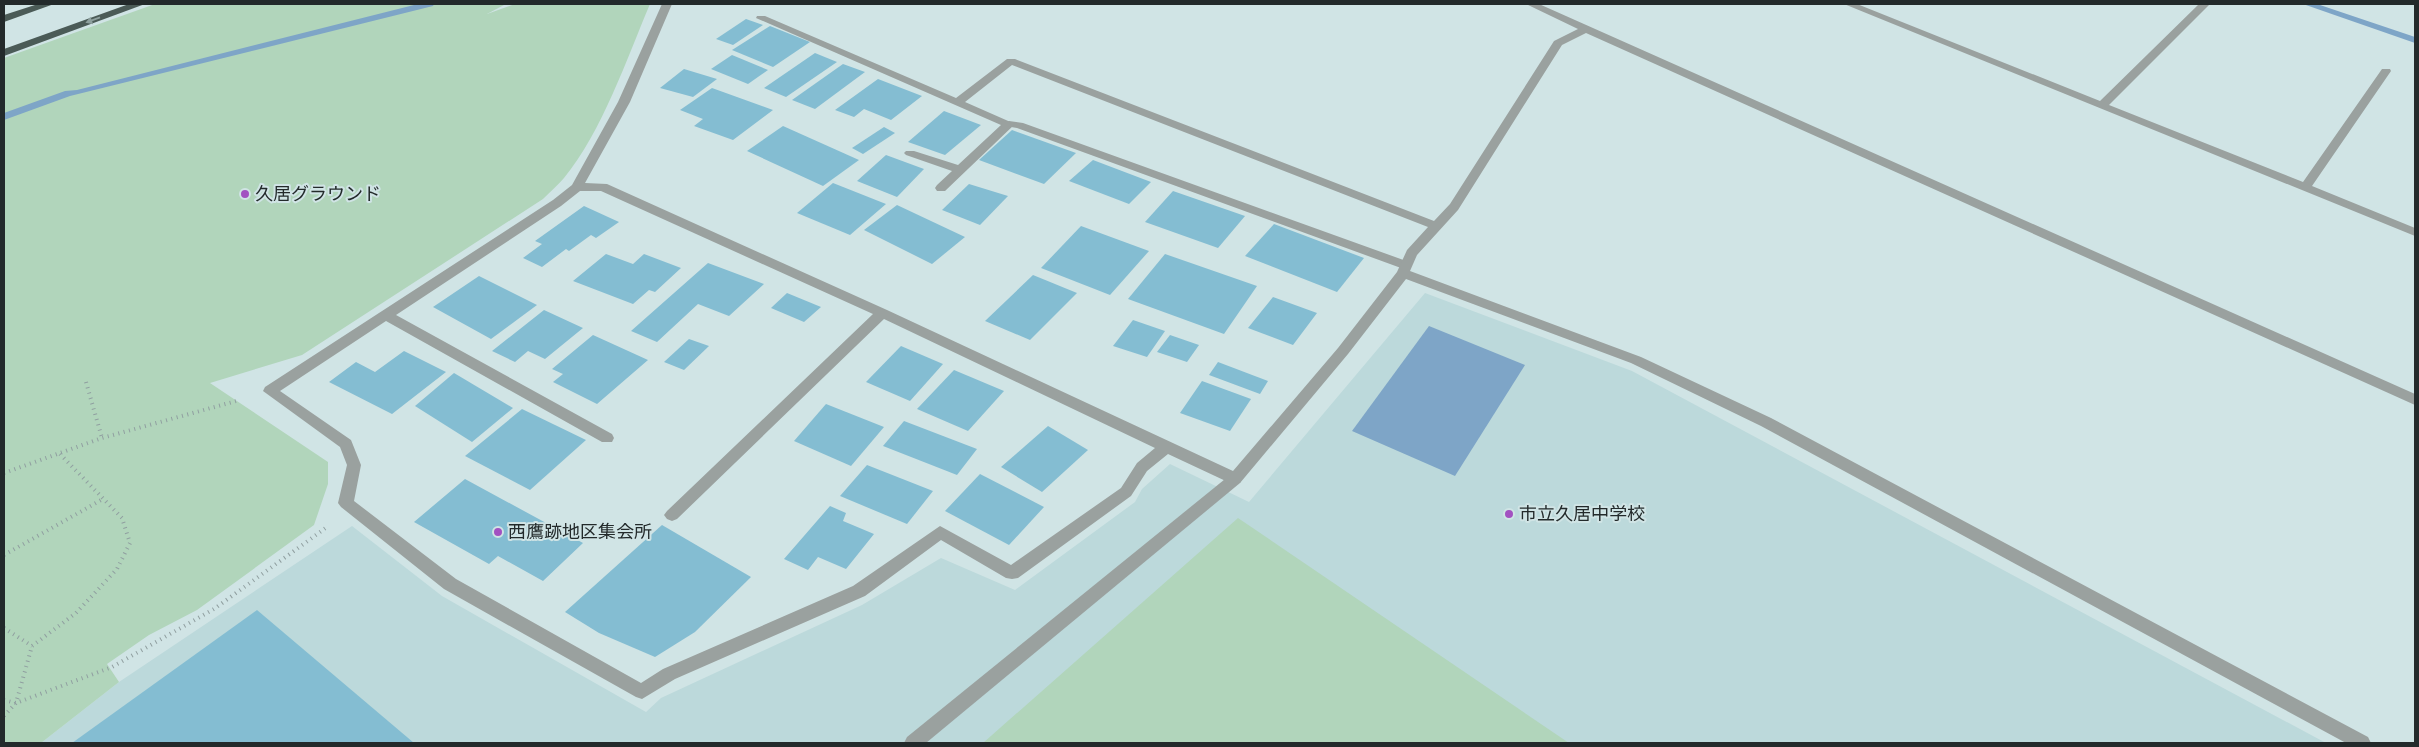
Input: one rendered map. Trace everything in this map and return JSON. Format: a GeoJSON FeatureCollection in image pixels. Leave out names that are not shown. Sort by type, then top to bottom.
{"type":"FeatureCollection","features":[{"type":"Feature","properties":{"kind":"highway"},"geometry":{"type":"LineString","coordinates":[[4,19],[48,4]]}},
{"type":"Feature","properties":{"kind":"highway"},"geometry":{"type":"LineString","coordinates":[[4,52],[139,4]]}},
{"type":"Feature","properties":{"kind":"street"},"geometry":{"type":"LineString","coordinates":[[667,4],[624,102],[577,187],[557,203],[270,392],[346,444],[354,465],[346,503],[450,584],[642,692],[669,674],[859,591],[940,532],[1012,573],[1126,492],[1142,467],[1167,446]]}},
{"type":"Feature","properties":{"kind":"street"},"geometry":{"type":"LineString","coordinates":[[1531,4],[2415,400]]}},
{"type":"Feature","properties":{"kind":"street"},"geometry":{"type":"LineString","coordinates":[[1848,4],[2415,232]]}},
{"type":"Feature","properties":{"kind":"street"},"geometry":{"type":"LineString","coordinates":[[2102,106],[2205,4]]}},
{"type":"Feature","properties":{"kind":"street"},"geometry":{"type":"LineString","coordinates":[[761,18],[824,43],[831,49],[1009,124],[1019,125],[1404,269],[1636,360],[1766,422],[2362,743]]}},
{"type":"Feature","properties":{"kind":"street"},"geometry":{"type":"LineString","coordinates":[[913,743],[1235,479],[1343,351],[1404,269],[1411,253],[1454,206],[1558,43],[1585,28]]}},
{"type":"Feature","properties":{"kind":"street"},"geometry":{"type":"LineString","coordinates":[[957,103],[1011,62],[1437,226]]}},
{"type":"Feature","properties":{"kind":"street"},"geometry":{"type":"LineString","coordinates":[[2305,188],[2386,71]]}},
{"type":"Feature","properties":{"kind":"street"},"geometry":{"type":"LineString","coordinates":[[941,188],[1009,124]]}},
{"type":"Feature","properties":{"kind":"street"},"geometry":{"type":"LineString","coordinates":[[910,153],[960,170]]}},
{"type":"Feature","properties":{"kind":"street"},"geometry":{"type":"LineString","coordinates":[[577,187],[603,187],[882,313],[1235,479]]}},
{"type":"Feature","properties":{"kind":"street"},"geometry":{"type":"LineString","coordinates":[[672,515],[882,313]]}},
{"type":"Feature","properties":{"kind":"street"},"geometry":{"type":"LineString","coordinates":[[387,316],[607,438]]}},
{"type":"Feature","properties":{"kind":"path"},"geometry":{"type":"LineString","coordinates":[[86,382],[102,438]]}},
{"type":"Feature","properties":{"kind":"path"},"geometry":{"type":"LineString","coordinates":[[4,474],[102,438],[270,392]]}},
{"type":"Feature","properties":{"kind":"path"},"geometry":{"type":"LineString","coordinates":[[16,703],[32,646],[76,613],[117,569],[130,543],[122,518],[60,454]]}},
{"type":"Feature","properties":{"kind":"path"},"geometry":{"type":"LineString","coordinates":[[4,555],[103,500]]}},
{"type":"Feature","properties":{"kind":"path"},"geometry":{"type":"LineString","coordinates":[[4,716],[16,703],[112,667],[214,609],[326,528],[346,503]]}},
{"type":"Feature","properties":{"kind":"path"},"geometry":{"type":"LineString","coordinates":[[4,628],[32,646]]}},
{"type":"Feature","properties":{"kind":"path"},"geometry":{"type":"LineString","coordinates":[[4,700],[16,703]]}},
{"type":"Feature","properties":{"kind":"shaded area","name":"市立久居中学校"},"geometry":{"type":"Polygon","coordinates":[[[1425,293],[1632,371],[2326,743],[41,743],[119,682],[352,526],[442,596],[646,712],[661,698],[862,605],[941,558],[1015,590],[1135,502],[1142,489],[1170,464],[1249,502],[1425,293]]]}},
{"type":"Feature","properties":{"kind":"green space"},"geometry":{"type":"Polygon","coordinates":[[[155,4],[504,5],[487,14],[515,4],[650,4],[613,94],[590,139],[578,160],[564,178],[543,199],[302,355],[210,383],[328,462],[328,484],[314,525],[197,610],[149,635],[107,664],[119,682],[41,743],[4,743],[4,58],[155,4]]]}},
{"type":"Feature","properties":{"kind":"green space"},"geometry":{"type":"Polygon","coordinates":[[[1238,518],[1569,743],[983,743],[1238,518]]]}},
{"type":"Feature","properties":{"kind":"water"},"geometry":{"type":"Polygon","coordinates":[[[1429,326],[1525,365],[1455,476],[1352,431],[1429,326]]]}},
{"type":"Feature","properties":{"kind":"building"},"geometry":{"type":"Polygon","coordinates":[[[746,19],[763,25],[733,45],[716,39],[746,19]]]}},
{"type":"Feature","properties":{"kind":"building"},"geometry":{"type":"Polygon","coordinates":[[[770,26],[810,42],[773,67],[732,50],[770,26]]]}},
{"type":"Feature","properties":{"kind":"building"},"geometry":{"type":"Polygon","coordinates":[[[815,53],[837,62],[786,97],[764,88],[815,53]]]}},
{"type":"Feature","properties":{"kind":"building"},"geometry":{"type":"Polygon","coordinates":[[[732,55],[768,70],[748,84],[711,69],[732,55]]]}},
{"type":"Feature","properties":{"kind":"building"},"geometry":{"type":"Polygon","coordinates":[[[843,64],[865,72],[815,109],[792,100],[843,64]]]}},
{"type":"Feature","properties":{"kind":"building"},"geometry":{"type":"Polygon","coordinates":[[[684,69],[717,79],[693,97],[660,88],[684,69]]]}},
{"type":"Feature","properties":{"kind":"building"},"geometry":{"type":"Polygon","coordinates":[[[878,79],[922,96],[891,120],[864,109],[854,117],[835,110],[878,79]]]}},
{"type":"Feature","properties":{"kind":"building"},"geometry":{"type":"Polygon","coordinates":[[[712,88],[773,110],[733,140],[694,126],[703,119],[680,110],[712,88]]]}},
{"type":"Feature","properties":{"kind":"building"},"geometry":{"type":"Polygon","coordinates":[[[944,111],[981,125],[945,155],[908,142],[944,111]]]}},
{"type":"Feature","properties":{"kind":"building"},"geometry":{"type":"Polygon","coordinates":[[[783,126],[859,160],[823,186],[747,151],[783,126]]]}},
{"type":"Feature","properties":{"kind":"building"},"geometry":{"type":"Polygon","coordinates":[[[884,127],[895,133],[863,154],[852,148],[884,127]]]}},
{"type":"Feature","properties":{"kind":"building"},"geometry":{"type":"Polygon","coordinates":[[[1012,130],[1076,153],[1044,184],[979,160],[1012,130]]]}},
{"type":"Feature","properties":{"kind":"building"},"geometry":{"type":"Polygon","coordinates":[[[886,155],[924,169],[897,197],[857,181],[886,155]]]}},
{"type":"Feature","properties":{"kind":"building"},"geometry":{"type":"Polygon","coordinates":[[[1093,160],[1151,182],[1129,204],[1069,181],[1093,160]]]}},
{"type":"Feature","properties":{"kind":"building"},"geometry":{"type":"Polygon","coordinates":[[[833,183],[886,204],[850,235],[797,213],[833,183]]]}},
{"type":"Feature","properties":{"kind":"building"},"geometry":{"type":"Polygon","coordinates":[[[969,184],[1008,196],[980,225],[942,210],[969,184]]]}},
{"type":"Feature","properties":{"kind":"building"},"geometry":{"type":"Polygon","coordinates":[[[1173,191],[1245,216],[1218,248],[1145,222],[1173,191]]]}},
{"type":"Feature","properties":{"kind":"building"},"geometry":{"type":"Polygon","coordinates":[[[897,205],[965,237],[932,264],[864,230],[897,205]]]}},
{"type":"Feature","properties":{"kind":"building"},"geometry":{"type":"Polygon","coordinates":[[[584,206],[619,222],[596,238],[591,235],[569,251],[566,249],[542,267],[523,258],[542,244],[535,241],[584,206]]]}},
{"type":"Feature","properties":{"kind":"building"},"geometry":{"type":"Polygon","coordinates":[[[1274,224],[1364,258],[1337,292],[1245,256],[1274,224]]]}},
{"type":"Feature","properties":{"kind":"building"},"geometry":{"type":"Polygon","coordinates":[[[1081,226],[1149,251],[1110,295],[1041,268],[1081,226]]]}},
{"type":"Feature","properties":{"kind":"building"},"geometry":{"type":"Polygon","coordinates":[[[606,254],[633,264],[644,254],[681,268],[655,292],[649,290],[633,304],[573,281],[606,254]]]}},
{"type":"Feature","properties":{"kind":"building"},"geometry":{"type":"Polygon","coordinates":[[[1165,254],[1257,286],[1224,334],[1128,299],[1165,254]]]}},
{"type":"Feature","properties":{"kind":"building"},"geometry":{"type":"Polygon","coordinates":[[[708,263],[764,284],[729,316],[698,304],[657,342],[631,331],[708,263]]]}},
{"type":"Feature","properties":{"kind":"building"},"geometry":{"type":"Polygon","coordinates":[[[1033,275],[1077,293],[1030,340],[985,321],[1033,275]]]}},
{"type":"Feature","properties":{"kind":"building"},"geometry":{"type":"Polygon","coordinates":[[[479,276],[537,305],[491,339],[433,307],[479,276]]]}},
{"type":"Feature","properties":{"kind":"building"},"geometry":{"type":"Polygon","coordinates":[[[787,293],[821,307],[804,322],[771,308],[787,293]]]}},
{"type":"Feature","properties":{"kind":"building"},"geometry":{"type":"Polygon","coordinates":[[[1273,297],[1317,313],[1293,345],[1248,328],[1273,297]]]}},
{"type":"Feature","properties":{"kind":"building"},"geometry":{"type":"Polygon","coordinates":[[[544,310],[583,328],[545,359],[528,351],[515,362],[492,351],[544,310]]]}},
{"type":"Feature","properties":{"kind":"building"},"geometry":{"type":"Polygon","coordinates":[[[1133,320],[1165,331],[1147,357],[1113,346],[1133,320]]]}},
{"type":"Feature","properties":{"kind":"building"},"geometry":{"type":"Polygon","coordinates":[[[593,335],[648,360],[597,404],[553,382],[563,374],[552,369],[593,335]]]}},
{"type":"Feature","properties":{"kind":"building"},"geometry":{"type":"Polygon","coordinates":[[[1170,335],[1199,345],[1187,362],[1157,352],[1170,335]]]}},
{"type":"Feature","properties":{"kind":"building"},"geometry":{"type":"Polygon","coordinates":[[[689,339],[709,346],[684,370],[664,362],[689,339]]]}},
{"type":"Feature","properties":{"kind":"building"},"geometry":{"type":"Polygon","coordinates":[[[901,346],[943,364],[910,401],[866,382],[901,346]]]}},
{"type":"Feature","properties":{"kind":"building"},"geometry":{"type":"Polygon","coordinates":[[[404,351],[446,372],[392,414],[329,382],[356,362],[375,372],[404,351]]]}},
{"type":"Feature","properties":{"kind":"building"},"geometry":{"type":"Polygon","coordinates":[[[1218,362],[1268,381],[1260,394],[1209,375],[1218,362]]]}},
{"type":"Feature","properties":{"kind":"building"},"geometry":{"type":"Polygon","coordinates":[[[954,370],[1004,391],[968,431],[917,409],[954,370]]]}},
{"type":"Feature","properties":{"kind":"building"},"geometry":{"type":"Polygon","coordinates":[[[454,373],[513,408],[472,442],[415,406],[454,373]]]}},
{"type":"Feature","properties":{"kind":"building"},"geometry":{"type":"Polygon","coordinates":[[[1202,381],[1251,399],[1230,431],[1180,413],[1202,381]]]}},
{"type":"Feature","properties":{"kind":"building"},"geometry":{"type":"Polygon","coordinates":[[[826,404],[884,427],[851,466],[794,441],[826,404]]]}},
{"type":"Feature","properties":{"kind":"building"},"geometry":{"type":"Polygon","coordinates":[[[522,409],[586,440],[530,490],[465,456],[522,409]]]}},
{"type":"Feature","properties":{"kind":"building"},"geometry":{"type":"Polygon","coordinates":[[[904,421],[977,449],[957,475],[883,446],[904,421]]]}},
{"type":"Feature","properties":{"kind":"building"},"geometry":{"type":"Polygon","coordinates":[[[1048,426],[1088,450],[1042,492],[1001,467],[1048,426]]]}},
{"type":"Feature","properties":{"kind":"building"},"geometry":{"type":"Polygon","coordinates":[[[867,465],[933,491],[907,524],[840,496],[867,465]]]}},
{"type":"Feature","properties":{"kind":"building"},"geometry":{"type":"Polygon","coordinates":[[[980,474],[1044,507],[1009,545],[945,511],[980,474]]]}},
{"type":"Feature","properties":{"kind":"building","name":"西鷹跡地区集会所"},"geometry":{"type":"Polygon","coordinates":[[[465,479],[583,543],[543,581],[498,556],[489,564],[414,522],[465,479]]]}},
{"type":"Feature","properties":{"kind":"building"},"geometry":{"type":"Polygon","coordinates":[[[830,506],[846,513],[843,521],[874,534],[846,569],[818,557],[808,570],[784,559],[830,506]]]}},
{"type":"Feature","properties":{"kind":"building"},"geometry":{"type":"Polygon","coordinates":[[[662,525],[751,577],[695,632],[655,657],[599,633],[565,612],[662,525]]]}},
{"type":"Feature","properties":{"kind":"building"},"geometry":{"type":"Polygon","coordinates":[[[257,610],[414,743],[72,743],[257,610]]]}},
{"type":"Feature","properties":{"kind":"waterway"},"geometry":{"type":"LineString","coordinates":[[4,117],[69,93],[77,93],[429,4]]}},
{"type":"Feature","properties":{"kind":"waterway"},"geometry":{"type":"LineString","coordinates":[[2308,4],[2415,40]]}},
{"type":"Feature","properties":{"kind":"place","name":"久居グラウンド"},"geometry":{"type":"Point","coordinates":[245,194]}},
{"type":"Feature","properties":{"kind":"place","name":"市立久居中学校"},"geometry":{"type":"Point","coordinates":[1509,514]}},
{"type":"Feature","properties":{"kind":"place","name":"西鷹跡地区集会所"},"geometry":{"type":"Point","coordinates":[498,532]}}]}
